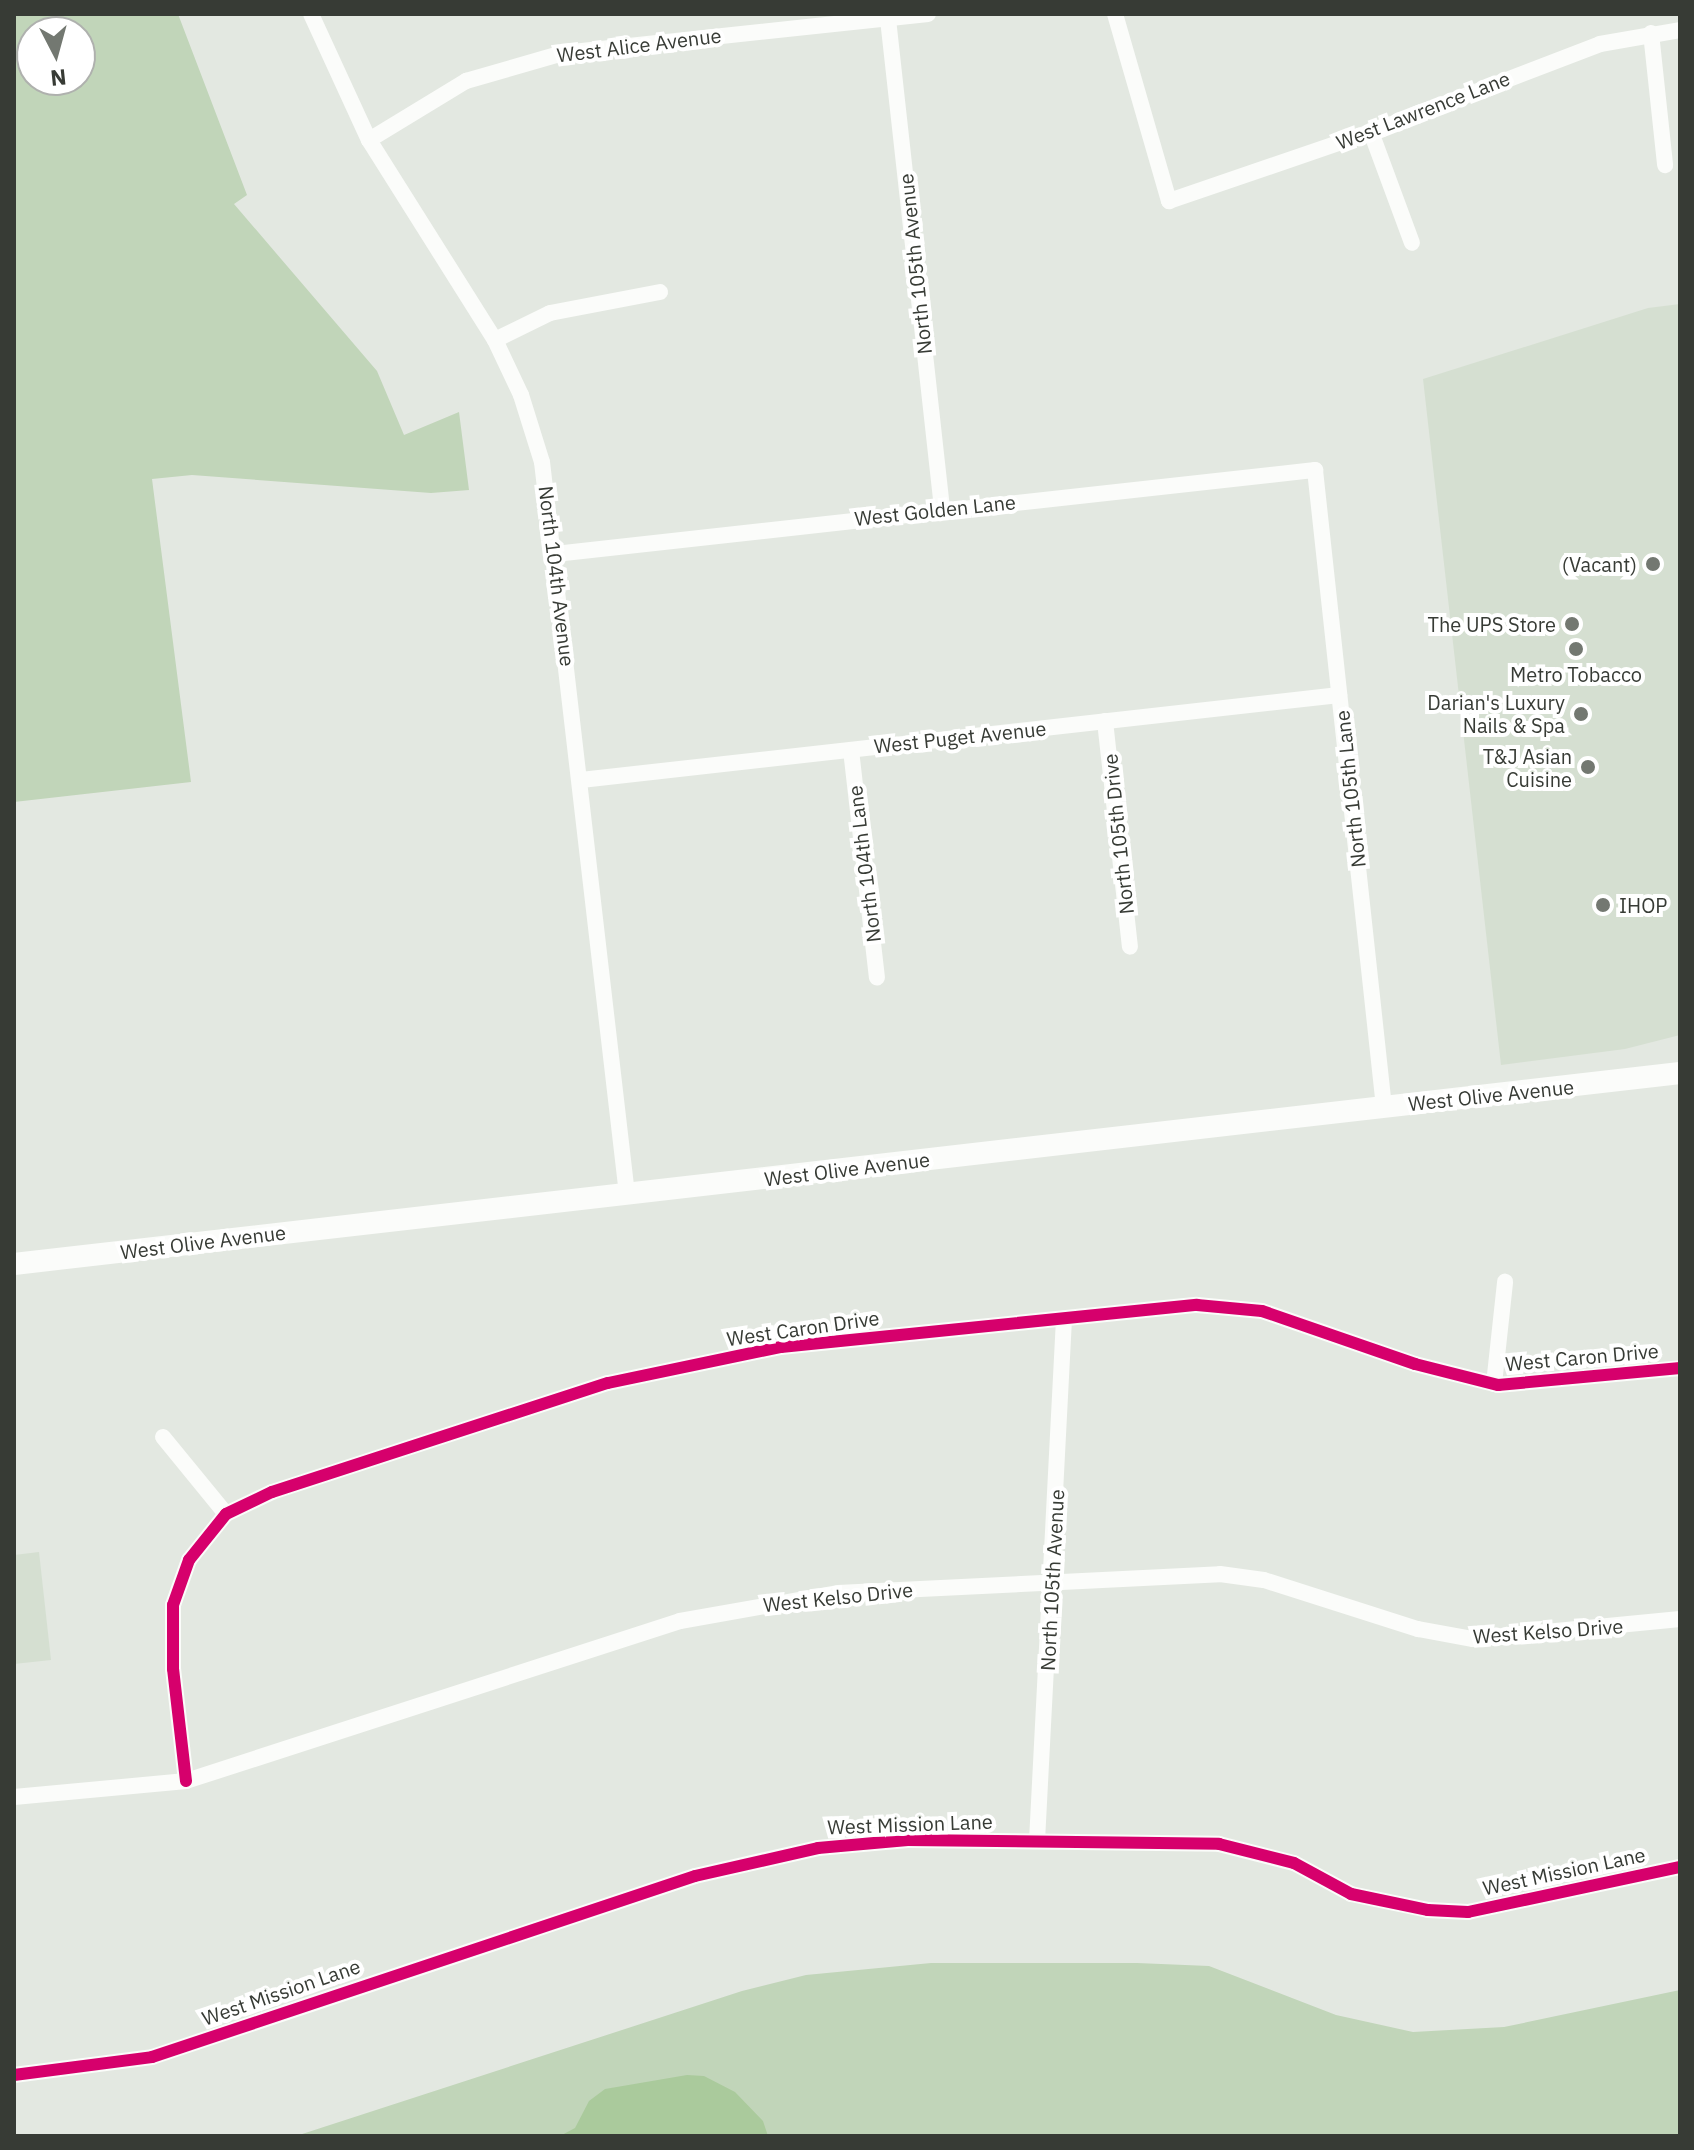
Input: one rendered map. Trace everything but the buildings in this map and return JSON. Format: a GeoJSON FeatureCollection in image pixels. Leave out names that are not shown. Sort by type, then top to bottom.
{"type":"FeatureCollection","features":[{"type":"Feature","properties":{"kind":"main road","name":"West Olive Avenue"},"geometry":{"type":"LineString","coordinates":[[14,1264],[1680,1073]]}},
{"type":"Feature","properties":{"kind":"street","name":"North 104th Avenue"},"geometry":{"type":"LineString","coordinates":[[311,14],[369,140],[495,340],[521,395],[542,462],[627,1194]]}},
{"type":"Feature","properties":{"kind":"street","name":"West Alice Avenue"},"geometry":{"type":"LineString","coordinates":[[369,140],[466,81],[550,56],[928,14]]}},
{"type":"Feature","properties":{"kind":"street","name":"West Lawrence Lane"},"geometry":{"type":"LineString","coordinates":[[1115,14],[1169,201],[1371,132],[1600,44],[1680,30]]}},
{"type":"Feature","properties":{"kind":"street","name":"North 105th Avenue"},"geometry":{"type":"LineString","coordinates":[[888,19],[942,509]]}},
{"type":"Feature","properties":{"kind":"street"},"geometry":{"type":"LineString","coordinates":[[1651,33],[1665,165]]}},
{"type":"Feature","properties":{"kind":"street"},"geometry":{"type":"LineString","coordinates":[[1371,132],[1412,243]]}},
{"type":"Feature","properties":{"kind":"street"},"geometry":{"type":"LineString","coordinates":[[495,340],[550,313],[660,292]]}},
{"type":"Feature","properties":{"kind":"street","name":"West Golden Lane"},"geometry":{"type":"LineString","coordinates":[[555,554],[1315,470]]}},
{"type":"Feature","properties":{"kind":"street","name":"North 105th Lane"},"geometry":{"type":"LineString","coordinates":[[1315,470],[1384,1107]]}},
{"type":"Feature","properties":{"kind":"street","name":"West Puget Avenue"},"geometry":{"type":"LineString","coordinates":[[581,780],[1339,695]]}},
{"type":"Feature","properties":{"kind":"street","name":"North 105th Drive"},"geometry":{"type":"LineString","coordinates":[[1105,721],[1130,947]]}},
{"type":"Feature","properties":{"kind":"street","name":"North 104th Lane"},"geometry":{"type":"LineString","coordinates":[[851,750],[877,978]]}},
{"type":"Feature","properties":{"kind":"street","name":"West Caron Drive"},"geometry":{"type":"LineString","coordinates":[[1494,1384],[1505,1282]]}},
{"type":"Feature","properties":{"kind":"street","name":"West Caron Drive"},"geometry":{"type":"LineString","coordinates":[[186,1781],[173,1669],[173,1605],[189,1560],[226,1514],[272,1492],[608,1383],[781,1347],[1197,1305],[1262,1311],[1415,1364],[1494,1384],[1553,1383],[1680,1368]]}},
{"type":"Feature","properties":{"kind":"street","name":"North 105th Avenue"},"geometry":{"type":"LineString","coordinates":[[1037,1841],[1064,1319]]}},
{"type":"Feature","properties":{"kind":"street"},"geometry":{"type":"LineString","coordinates":[[163,1437],[226,1514]]}},
{"type":"Feature","properties":{"kind":"street","name":"West Kelso Drive"},"geometry":{"type":"LineString","coordinates":[[14,1797],[186,1781],[680,1621],[838,1593],[1172,1574],[1264,1580],[1418,1629],[1473,1639],[1680,1619]]}},
{"type":"Feature","properties":{"kind":"street","name":"West Mission Lane"},"geometry":{"type":"LineString","coordinates":[[14,2075],[152,2057],[695,1876],[818,1848],[908,1840],[1219,1844],[1294,1863],[1351,1894],[1441,1911],[1507,1906],[1609,1878],[1680,1867]]}},
{"type":"Feature","properties":{"kind":"shaded area"},"geometry":{"type":"Polygon","coordinates":[[[14,14],[178,14],[247,195],[234,204],[377,371],[404,435],[459,412],[469,490],[431,493],[192,475],[152,479],[191,782],[14,802],[14,14]]]}},
{"type":"Feature","properties":{"kind":"shaded area"},"geometry":{"type":"Polygon","coordinates":[[[1680,304],[1680,1035],[1625,1049],[1501,1065],[1423,379],[1648,308],[1680,304]]]}},
{"type":"Feature","properties":{"kind":"shaded area"},"geometry":{"type":"Polygon","coordinates":[[[39,1552],[51,1660],[14,1664],[14,1555],[39,1552]]]}},
{"type":"Feature","properties":{"kind":"shaded area"},"geometry":{"type":"Polygon","coordinates":[[[931,1963],[1209,1966],[1336,2015],[1413,2032],[1504,2027],[1680,1990],[1680,2136],[296,2136],[742,1991],[806,1975],[931,1963]]]}},
{"type":"Feature","properties":{"kind":"shaded area"},"geometry":{"type":"Polygon","coordinates":[[[687,2075],[704,2076],[735,2092],[763,2121],[768,2136],[560,2136],[575,2128],[589,2101],[605,2089],[687,2075]]]}},
{"type":"Feature","properties":{"kind":"cycle path"},"geometry":{"type":"LineString","coordinates":[[186,1781],[173,1669],[173,1605],[189,1560],[226,1514],[272,1492],[608,1383],[781,1347],[1197,1305],[1262,1311],[1415,1364],[1498,1385],[1680,1368]]}},
{"type":"Feature","properties":{"kind":"cycle path"},"geometry":{"type":"LineString","coordinates":[[14,2075],[152,2057],[695,1876],[818,1848],[908,1840],[1219,1844],[1294,1863],[1351,1894],[1428,1910],[1468,1912],[1680,1867]]}},
{"type":"Feature","properties":{"kind":"place","name":"(Vacant)"},"geometry":{"type":"Point","coordinates":[1653,564]}},
{"type":"Feature","properties":{"kind":"place","name":"The UPS Store"},"geometry":{"type":"Point","coordinates":[1572,624]}},
{"type":"Feature","properties":{"kind":"place","name":"Metro Tobacco"},"geometry":{"type":"Point","coordinates":[1576,649]}},
{"type":"Feature","properties":{"kind":"place","name":"Darian's Luxury Nails & Spa"},"geometry":{"type":"Point","coordinates":[1581,714]}},
{"type":"Feature","properties":{"kind":"place","name":"T&J Asian Cuisine"},"geometry":{"type":"Point","coordinates":[1588,767]}},
{"type":"Feature","properties":{"kind":"place","name":"IHOP"},"geometry":{"type":"Point","coordinates":[1603,905]}}]}
